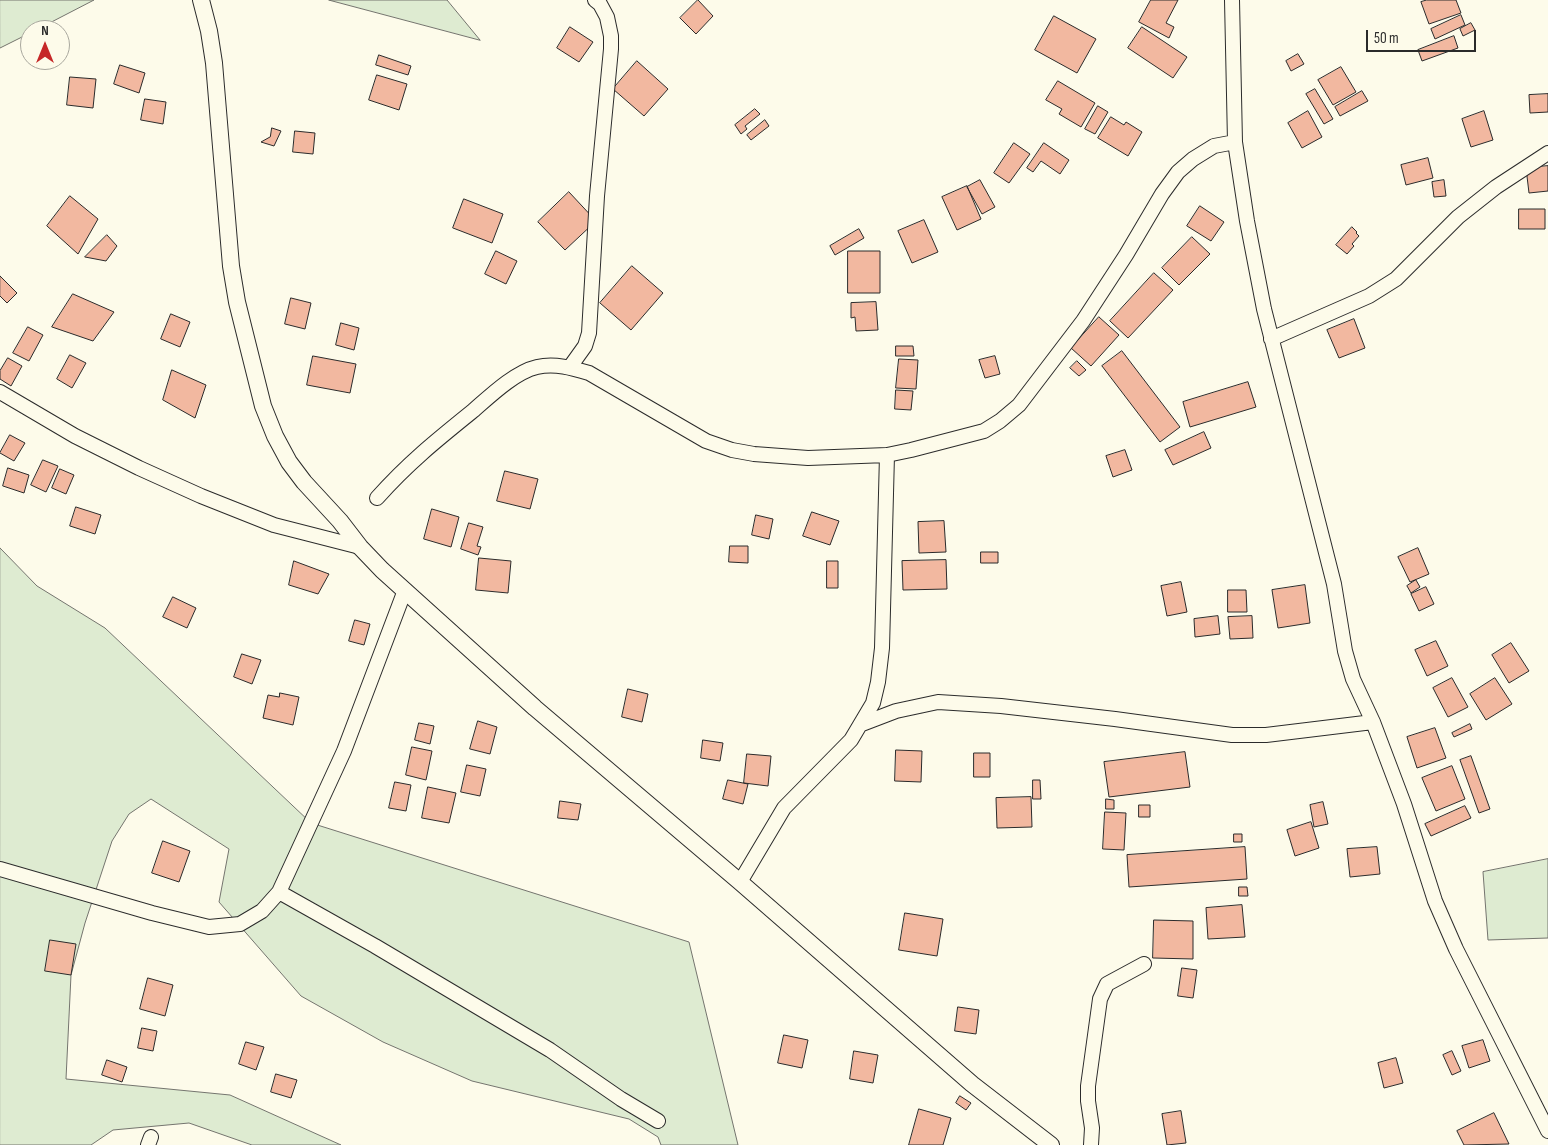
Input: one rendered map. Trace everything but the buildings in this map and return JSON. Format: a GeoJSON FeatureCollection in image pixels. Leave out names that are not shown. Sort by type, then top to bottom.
{"type":"FeatureCollection","features":[{"type":"Feature","properties":{"kind":"street"},"geometry":{"type":"LineString","coordinates":[[201,0],[209,31],[214,64],[231,266],[237,302],[263,406],[275,436],[289,462],[304,482],[382,570],[535,708],[740,882],[972,1084],[1051,1145]]}},
{"type":"Feature","properties":{"kind":"street"},"geometry":{"type":"LineString","coordinates":[[570,367],[586,346],[589,334],[599,172],[610,61],[611,36],[607,17],[600,4],[595,0]]}},
{"type":"Feature","properties":{"kind":"street"},"geometry":{"type":"LineString","coordinates":[[1232,0],[1235,142],[1255,265],[1271,339],[1334,584],[1345,651],[1353,679],[1373,722],[1404,804],[1435,901],[1456,949],[1548,1131]]}},
{"type":"Feature","properties":{"kind":"street"},"geometry":{"type":"LineString","coordinates":[[377,498],[408,464],[499,388],[535,367],[552,365],[570,367],[589,373],[706,441],[732,450],[763,455],[808,458],[887,455],[984,431],[1000,421],[1019,405],[1083,321],[1104,290],[1152,209],[1178,172],[1193,159],[1214,146],[1235,142]]}},
{"type":"Feature","properties":{"kind":"street"},"geometry":{"type":"LineString","coordinates":[[1271,339],[1369,296],[1396,279],[1458,217],[1496,186],[1548,153]]}},
{"type":"Feature","properties":{"kind":"street"},"geometry":{"type":"LineString","coordinates":[[0,392],[75,436],[201,496],[274,525],[360,547]]}},
{"type":"Feature","properties":{"kind":"street"},"geometry":{"type":"LineString","coordinates":[[740,882],[784,808],[851,740],[862,724],[872,703],[878,682],[882,648],[887,455]]}},
{"type":"Feature","properties":{"kind":"street"},"geometry":{"type":"LineString","coordinates":[[0,869],[152,913],[209,927],[240,924],[262,911],[279,892],[344,751],[405,590]]}},
{"type":"Feature","properties":{"kind":"street"},"geometry":{"type":"LineString","coordinates":[[862,724],[896,711],[938,702],[1039,710],[1232,735],[1266,735],[1373,722]]}},
{"type":"Feature","properties":{"kind":"street"},"geometry":{"type":"LineString","coordinates":[[279,892],[375,946],[550,1050],[621,1100],[658,1121]]}},
{"type":"Feature","properties":{"kind":"street"},"geometry":{"type":"LineString","coordinates":[[1091,1145],[1092,1128],[1088,1086],[1100,999],[1107,984],[1144,964]]}},
{"type":"Feature","properties":{"kind":"green space"},"geometry":{"type":"Polygon","coordinates":[[[0,0],[94,0],[55,20],[20,20],[20,38],[0,48],[0,0]]]}},
{"type":"Feature","properties":{"kind":"green space"},"geometry":{"type":"Polygon","coordinates":[[[329,0],[447,0],[480,40],[329,0]]]}},
{"type":"Feature","properties":{"kind":"green space"},"geometry":{"type":"Polygon","coordinates":[[[0,548],[37,586],[105,628],[311,823],[689,942],[738,1145],[661,1145],[658,1137],[629,1119],[472,1081],[383,1042],[301,996],[219,902],[229,849],[151,799],[129,814],[112,841],[85,923],[71,975],[66,1079],[230,1095],[341,1145],[252,1145],[189,1123],[113,1130],[91,1145],[0,1145],[0,548]]]}},
{"type":"Feature","properties":{"kind":"green space"},"geometry":{"type":"Polygon","coordinates":[[[1548,859],[1548,938],[1488,940],[1483,872],[1548,859]]]}}]}
